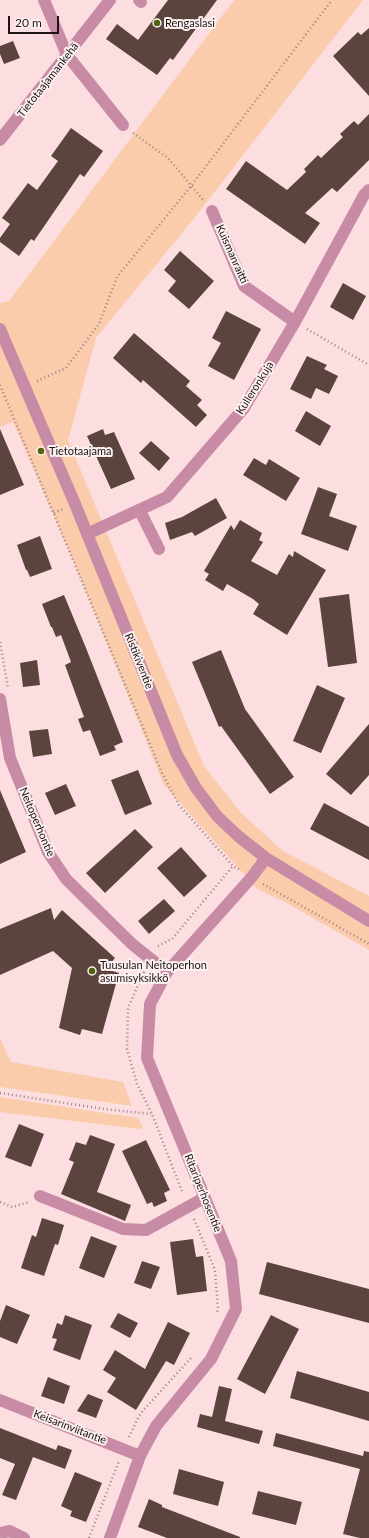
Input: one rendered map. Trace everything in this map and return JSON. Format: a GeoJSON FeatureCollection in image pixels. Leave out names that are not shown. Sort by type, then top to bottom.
{"type":"FeatureCollection","features":[{"type":"Feature","properties":{"kind":"street"},"geometry":{"type":"LineString","coordinates":[[44,0],[67,55],[123,125]]}},
{"type":"Feature","properties":{"kind":"street","name":"Tietotaajamankehä"},"geometry":{"type":"LineString","coordinates":[[0,140],[110,0]]}},
{"type":"Feature","properties":{"kind":"street","name":"Kulleronkuja"},"geometry":{"type":"LineString","coordinates":[[87,534],[140,511],[167,497],[244,408],[294,322],[364,195],[369,190]]}},
{"type":"Feature","properties":{"kind":"street","name":"Kuismanraitti"},"geometry":{"type":"LineString","coordinates":[[212,211],[244,286],[294,322]]}},
{"type":"Feature","properties":{"kind":"street","name":"Ristikiventie"},"geometry":{"type":"LineString","coordinates":[[0,329],[87,534],[177,755],[196,788],[217,816],[266,858],[369,921]]}},
{"type":"Feature","properties":{"kind":"street"},"geometry":{"type":"LineString","coordinates":[[140,511],[159,549]]}},
{"type":"Feature","properties":{"kind":"street","name":"Neitoperhontie"},"geometry":{"type":"LineString","coordinates":[[5,697],[5,760],[48,852],[66,880],[132,944],[167,972]]}},
{"type":"Feature","properties":{"kind":"street","name":"Ritariperhosentie"},"geometry":{"type":"LineString","coordinates":[[110,1538],[140,1456],[156,1426],[211,1359],[236,1309],[231,1261],[204,1198],[169,1108],[147,1058],[150,1004],[167,972],[251,878],[266,858]]}},
{"type":"Feature","properties":{"kind":"street"},"geometry":{"type":"LineString","coordinates":[[40,1196],[123,1229],[146,1230],[204,1198]]}},
{"type":"Feature","properties":{"kind":"street","name":"Keisarinviitantie"},"geometry":{"type":"LineString","coordinates":[[0,1400],[124,1448],[140,1456]]}},
{"type":"Feature","properties":{"kind":"street"},"geometry":{"type":"LineString","coordinates":[[0,1533],[10,1531],[24,1538]]}},
{"type":"Feature","properties":{"kind":"path"},"geometry":{"type":"LineString","coordinates":[[25,387],[66,368],[99,324],[118,277],[191,186],[332,0]]}},
{"type":"Feature","properties":{"kind":"path"},"geometry":{"type":"LineString","coordinates":[[123,125],[168,158],[212,211]]}},
{"type":"Feature","properties":{"kind":"path"},"geometry":{"type":"LineString","coordinates":[[294,322],[369,365]]}},
{"type":"Feature","properties":{"kind":"path"},"geometry":{"type":"LineString","coordinates":[[0,642],[5,697]]}},
{"type":"Feature","properties":{"kind":"path"},"geometry":{"type":"LineString","coordinates":[[215,1316],[218,1310],[215,1270],[188,1207],[152,1114],[137,1084],[127,1049],[128,1008],[150,959],[158,945],[172,939],[233,866]]}},
{"type":"Feature","properties":{"kind":"path"},"geometry":{"type":"LineString","coordinates":[[151,942],[158,945]]}},
{"type":"Feature","properties":{"kind":"path"},"geometry":{"type":"LineString","coordinates":[[0,1093],[104,1109],[152,1114],[169,1108]]}},
{"type":"Feature","properties":{"kind":"path"},"geometry":{"type":"LineString","coordinates":[[0,1202],[12,1207],[40,1196]]}},
{"type":"Feature","properties":{"kind":"path"},"geometry":{"type":"LineString","coordinates":[[89,1538],[124,1448],[140,1414],[192,1357]]}},
{"type":"Feature","properties":{"kind":"shaded area"},"geometry":{"type":"Polygon","coordinates":[[[234,0],[363,0],[196,216],[96,338],[68,440],[204,766],[241,813],[283,851],[369,896],[369,950],[285,902],[257,889],[164,785],[75,565],[13,422],[0,427],[0,303],[9,301],[234,0]]]}},
{"type":"Feature","properties":{"kind":"shaded area"},"geometry":{"type":"Polygon","coordinates":[[[0,1038],[11,1062],[123,1082],[132,1106],[0,1087],[0,1038]]]}},
{"type":"Feature","properties":{"kind":"shaded area"},"geometry":{"type":"Polygon","coordinates":[[[0,1097],[138,1118],[143,1128],[139,1129],[0,1112],[0,1097]]]}},
{"type":"Feature","properties":{"kind":"building"},"geometry":{"type":"Polygon","coordinates":[[[168,0],[217,0],[173,60],[170,58],[157,75],[106,39],[117,24],[138,40],[168,0]]]}},
{"type":"Feature","properties":{"kind":"building"},"geometry":{"type":"Polygon","coordinates":[[[369,28],[369,96],[333,56],[358,32],[361,35],[369,28]]]}},
{"type":"Feature","properties":{"kind":"building"},"geometry":{"type":"Polygon","coordinates":[[[13,41],[20,58],[4,64],[0,54],[0,46],[13,41]]]}},
{"type":"Feature","properties":{"kind":"building"},"geometry":{"type":"Polygon","coordinates":[[[369,114],[369,160],[337,192],[332,188],[305,213],[320,223],[305,244],[226,189],[246,161],[287,190],[306,172],[304,169],[318,155],[321,158],[343,137],[340,134],[354,121],[358,125],[369,114]]]}},
{"type":"Feature","properties":{"kind":"building"},"geometry":{"type":"Polygon","coordinates":[[[71,128],[103,151],[84,177],[80,174],[34,241],[31,239],[19,256],[0,242],[0,238],[10,224],[2,218],[28,183],[37,190],[58,161],[51,156],[71,128]]]}},
{"type":"Feature","properties":{"kind":"building"},"geometry":{"type":"Polygon","coordinates":[[[180,251],[214,281],[189,309],[168,291],[176,281],[164,270],[180,251]]]}},
{"type":"Feature","properties":{"kind":"building"},"geometry":{"type":"Polygon","coordinates":[[[343,283],[366,296],[353,320],[330,307],[343,283]]]}},
{"type":"Feature","properties":{"kind":"building"},"geometry":{"type":"Polygon","coordinates":[[[226,311],[261,329],[234,380],[208,366],[221,343],[212,338],[226,311]]]}},
{"type":"Feature","properties":{"kind":"building"},"geometry":{"type":"Polygon","coordinates":[[[134,333],[190,381],[186,386],[202,400],[197,405],[207,415],[196,427],[143,380],[141,383],[113,358],[134,333]]]}},
{"type":"Feature","properties":{"kind":"building"},"geometry":{"type":"Polygon","coordinates":[[[307,356],[327,365],[324,369],[338,376],[329,394],[316,388],[311,399],[290,389],[307,356]]]}},
{"type":"Feature","properties":{"kind":"building"},"geometry":{"type":"Polygon","coordinates":[[[306,411],[331,426],[320,446],[295,431],[306,411]]]}},
{"type":"Feature","properties":{"kind":"building"},"geometry":{"type":"Polygon","coordinates":[[[0,429],[24,485],[0,495],[0,429]]]}},
{"type":"Feature","properties":{"kind":"building"},"geometry":{"type":"Polygon","coordinates":[[[103,429],[105,435],[114,432],[135,479],[111,489],[87,436],[103,429]]]}},
{"type":"Feature","properties":{"kind":"building"},"geometry":{"type":"Polygon","coordinates":[[[151,441],[170,458],[159,471],[139,453],[151,441]]]}},
{"type":"Feature","properties":{"kind":"building"},"geometry":{"type":"Polygon","coordinates":[[[254,458],[266,465],[269,459],[300,478],[286,501],[243,475],[254,458]]]}},
{"type":"Feature","properties":{"kind":"building"},"geometry":{"type":"Polygon","coordinates":[[[318,487],[337,494],[329,516],[357,526],[348,551],[301,534],[318,487]]]}},
{"type":"Feature","properties":{"kind":"building"},"geometry":{"type":"Polygon","coordinates":[[[216,498],[227,518],[195,536],[192,532],[170,540],[165,523],[182,517],[216,498]]]}},
{"type":"Feature","properties":{"kind":"building"},"geometry":{"type":"Polygon","coordinates":[[[240,520],[262,533],[259,540],[263,542],[251,561],[277,575],[289,554],[293,557],[294,551],[326,570],[287,635],[253,614],[259,604],[253,599],[227,584],[223,591],[205,580],[209,574],[204,571],[231,525],[234,530],[240,520]]]}},
{"type":"Feature","properties":{"kind":"building"},"geometry":{"type":"Polygon","coordinates":[[[40,536],[52,569],[30,577],[17,545],[40,536]]]}},
{"type":"Feature","properties":{"kind":"building"},"geometry":{"type":"Polygon","coordinates":[[[349,594],[357,663],[328,667],[319,598],[349,594]]]}},
{"type":"Feature","properties":{"kind":"building"},"geometry":{"type":"Polygon","coordinates":[[[64,595],[123,742],[114,746],[116,750],[100,756],[90,730],[83,732],[78,719],[84,717],[65,665],[71,662],[61,635],[56,637],[42,604],[64,595]]]}},
{"type":"Feature","properties":{"kind":"building"},"geometry":{"type":"Polygon","coordinates":[[[221,650],[245,709],[294,777],[270,794],[221,726],[219,727],[192,662],[221,650]]]}},
{"type":"Feature","properties":{"kind":"building"},"geometry":{"type":"Polygon","coordinates":[[[37,660],[40,685],[23,687],[20,663],[37,660]]]}},
{"type":"Feature","properties":{"kind":"building"},"geometry":{"type":"Polygon","coordinates":[[[317,685],[345,698],[321,753],[293,741],[317,685]]]}},
{"type":"Feature","properties":{"kind":"building"},"geometry":{"type":"Polygon","coordinates":[[[369,724],[369,775],[351,795],[326,774],[369,724]]]}},
{"type":"Feature","properties":{"kind":"building"},"geometry":{"type":"Polygon","coordinates":[[[48,729],[52,754],[33,757],[29,731],[48,729]]]}},
{"type":"Feature","properties":{"kind":"building"},"geometry":{"type":"Polygon","coordinates":[[[138,770],[152,804],[125,815],[111,780],[138,770]]]}},
{"type":"Feature","properties":{"kind":"building"},"geometry":{"type":"Polygon","coordinates":[[[66,784],[76,806],[55,815],[45,793],[66,784]]]}},
{"type":"Feature","properties":{"kind":"building"},"geometry":{"type":"Polygon","coordinates":[[[0,790],[26,852],[0,864],[0,790]]]}},
{"type":"Feature","properties":{"kind":"building"},"geometry":{"type":"Polygon","coordinates":[[[324,803],[369,827],[369,860],[310,829],[324,803]]]}},
{"type":"Feature","properties":{"kind":"building"},"geometry":{"type":"Polygon","coordinates":[[[135,829],[153,847],[105,893],[86,873],[135,829]]]}},
{"type":"Feature","properties":{"kind":"building"},"geometry":{"type":"Polygon","coordinates":[[[181,847],[207,876],[184,897],[157,868],[181,847]]]}},
{"type":"Feature","properties":{"kind":"building"},"geometry":{"type":"Polygon","coordinates":[[[164,899],[175,911],[149,934],[138,921],[164,899]]]}},
{"type":"Feature","properties":{"kind":"building","name":"Tuusulan Neitoperhon asumisyksikkö"},"geometry":{"type":"Polygon","coordinates":[[[51,908],[54,920],[62,910],[115,958],[106,969],[119,973],[102,1034],[82,1029],[80,1035],[59,1028],[72,968],[53,951],[0,975],[0,929],[51,908]]]}},
{"type":"Feature","properties":{"kind":"building"},"geometry":{"type":"Polygon","coordinates":[[[19,1124],[44,1134],[31,1167],[5,1157],[19,1124]]]}},
{"type":"Feature","properties":{"kind":"building"},"geometry":{"type":"Polygon","coordinates":[[[90,1135],[115,1144],[97,1192],[131,1205],[125,1221],[61,1194],[74,1162],[69,1160],[76,1142],[86,1145],[90,1135]]]}},
{"type":"Feature","properties":{"kind":"building"},"geometry":{"type":"Polygon","coordinates":[[[146,1140],[170,1190],[164,1193],[167,1201],[154,1207],[152,1202],[147,1204],[122,1151],[146,1140]]]}},
{"type":"Feature","properties":{"kind":"building"},"geometry":{"type":"Polygon","coordinates":[[[42,1218],[64,1225],[58,1245],[55,1244],[44,1276],[21,1268],[32,1235],[36,1237],[42,1218]]]}},
{"type":"Feature","properties":{"kind":"building"},"geometry":{"type":"Polygon","coordinates":[[[91,1236],[117,1246],[104,1278],[79,1268],[91,1236]]]}},
{"type":"Feature","properties":{"kind":"building"},"geometry":{"type":"Polygon","coordinates":[[[193,1239],[196,1257],[203,1256],[207,1291],[177,1295],[170,1242],[193,1239]]]}},
{"type":"Feature","properties":{"kind":"building"},"geometry":{"type":"Polygon","coordinates":[[[142,1261],[160,1267],[151,1289],[134,1283],[142,1261]]]}},
{"type":"Feature","properties":{"kind":"building"},"geometry":{"type":"Polygon","coordinates":[[[267,1262],[369,1289],[369,1323],[259,1294],[267,1262]]]}},
{"type":"Feature","properties":{"kind":"building"},"geometry":{"type":"Polygon","coordinates":[[[6,1305],[30,1315],[17,1344],[0,1337],[0,1321],[6,1305]]]}},
{"type":"Feature","properties":{"kind":"building"},"geometry":{"type":"Polygon","coordinates":[[[118,1313],[138,1323],[130,1338],[110,1327],[118,1313]]]}},
{"type":"Feature","properties":{"kind":"building"},"geometry":{"type":"Polygon","coordinates":[[[65,1315],[92,1325],[80,1360],[53,1350],[57,1339],[52,1338],[57,1323],[62,1325],[65,1315]]]}},
{"type":"Feature","properties":{"kind":"building"},"geometry":{"type":"Polygon","coordinates":[[[271,1315],[299,1329],[265,1394],[237,1379],[271,1315]]]}},
{"type":"Feature","properties":{"kind":"building"},"geometry":{"type":"Polygon","coordinates":[[[168,1322],[190,1333],[174,1365],[166,1361],[136,1410],[107,1392],[116,1378],[103,1370],[115,1350],[145,1369],[168,1322]]]}},
{"type":"Feature","properties":{"kind":"building"},"geometry":{"type":"Polygon","coordinates":[[[297,1371],[369,1392],[369,1421],[290,1398],[297,1371]]]}},
{"type":"Feature","properties":{"kind":"building"},"geometry":{"type":"Polygon","coordinates":[[[48,1377],[70,1386],[64,1404],[41,1396],[48,1377]]]}},
{"type":"Feature","properties":{"kind":"building"},"geometry":{"type":"Polygon","coordinates":[[[219,1386],[232,1389],[225,1421],[263,1431],[259,1444],[197,1427],[200,1414],[212,1417],[219,1386]]]}},
{"type":"Feature","properties":{"kind":"building"},"geometry":{"type":"Polygon","coordinates":[[[88,1394],[103,1400],[96,1418],[77,1411],[88,1394]]]}},
{"type":"Feature","properties":{"kind":"building"},"geometry":{"type":"Polygon","coordinates":[[[0,1428],[56,1450],[58,1445],[72,1450],[65,1469],[33,1457],[16,1500],[2,1495],[15,1464],[0,1458],[0,1428]]]}},
{"type":"Feature","properties":{"kind":"building"},"geometry":{"type":"Polygon","coordinates":[[[276,1433],[363,1456],[364,1451],[369,1452],[369,1538],[360,1538],[343,1534],[360,1469],[273,1446],[276,1433]]]}},
{"type":"Feature","properties":{"kind":"building"},"geometry":{"type":"Polygon","coordinates":[[[179,1469],[224,1482],[218,1506],[173,1494],[179,1469]]]}},
{"type":"Feature","properties":{"kind":"building"},"geometry":{"type":"Polygon","coordinates":[[[75,1472],[102,1483],[86,1522],[70,1516],[72,1511],[61,1506],[75,1472]]]}},
{"type":"Feature","properties":{"kind":"building"},"geometry":{"type":"Polygon","coordinates":[[[258,1491],[302,1502],[296,1525],[252,1514],[258,1491]]]}},
{"type":"Feature","properties":{"kind":"building"},"geometry":{"type":"Polygon","coordinates":[[[149,1499],[162,1505],[162,1507],[240,1538],[167,1538],[138,1527],[149,1499]]]}},
{"type":"Feature","properties":{"kind":"place","name":"Rengaslasi"},"geometry":{"type":"Point","coordinates":[157,23]}},
{"type":"Feature","properties":{"kind":"place","name":"Tietotaajama"},"geometry":{"type":"Point","coordinates":[41,451]}},
{"type":"Feature","properties":{"kind":"place","name":"Tuusulan Neitoperhon asumisyksikkö"},"geometry":{"type":"Point","coordinates":[92,971]}}]}
